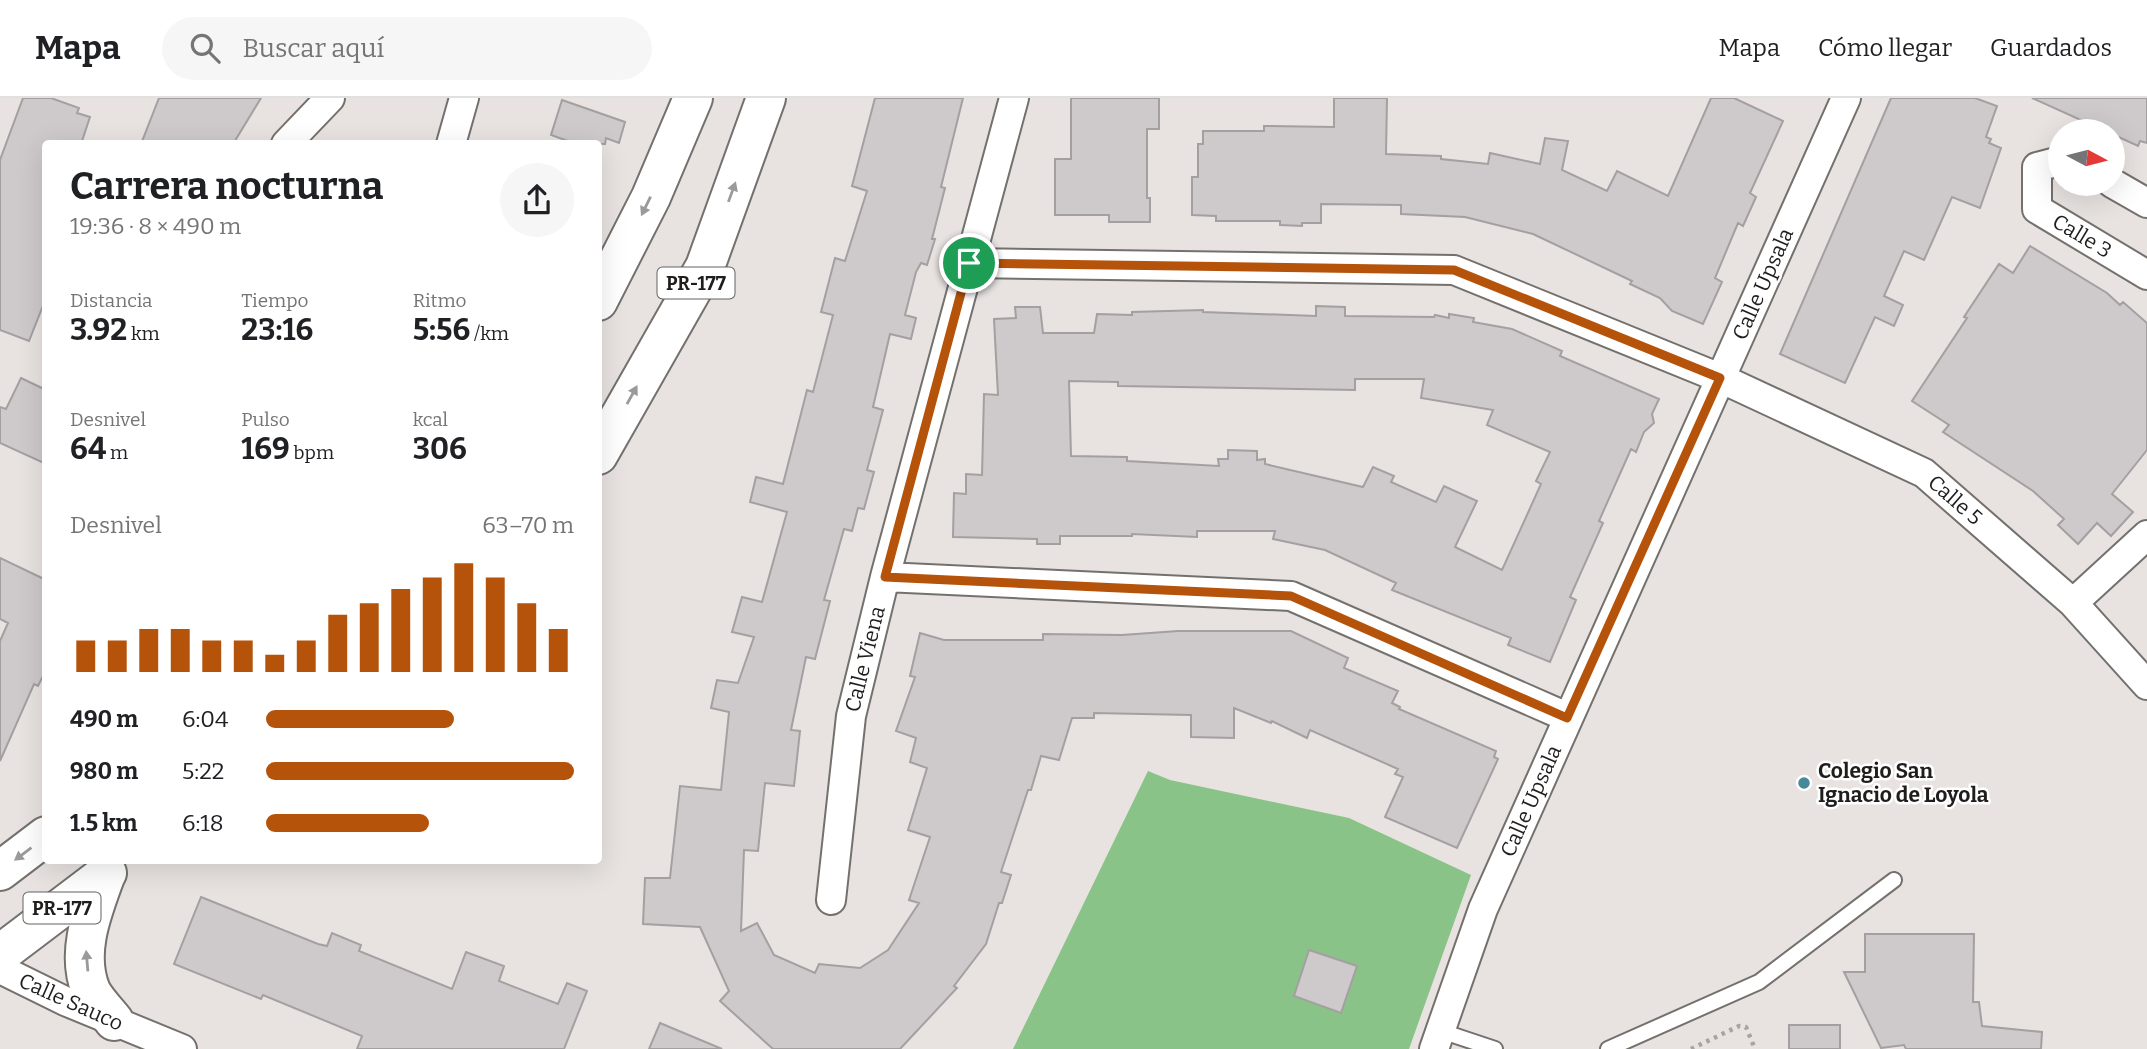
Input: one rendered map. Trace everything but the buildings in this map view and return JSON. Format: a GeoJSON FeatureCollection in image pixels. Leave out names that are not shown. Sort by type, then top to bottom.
{"type":"FeatureCollection","features":[{"type":"Feature","properties":{"kind":"main road"},"geometry":{"type":"LineString","coordinates":[[602,293],[651,197],[693,98]]}},
{"type":"Feature","properties":{"kind":"main road","name":"PR-177"},"geometry":{"type":"LineString","coordinates":[[602,448],[705,267],[766,98]]}},
{"type":"Feature","properties":{"kind":"main road","name":"PR-177"},"geometry":{"type":"LineString","coordinates":[[0,871],[42,839]]}},
{"type":"Feature","properties":{"kind":"main road"},"geometry":{"type":"LineString","coordinates":[[114,1021],[91,991],[85,959],[89,920],[115,867]]}},
{"type":"Feature","properties":{"kind":"main road","name":"PR-177"},"geometry":{"type":"LineString","coordinates":[[0,954],[115,867]]}},
{"type":"Feature","properties":{"kind":"street"},"geometry":{"type":"LineString","coordinates":[[290,140],[330,98]]}},
{"type":"Feature","properties":{"kind":"street"},"geometry":{"type":"LineString","coordinates":[[452,140],[464,98]]}},
{"type":"Feature","properties":{"kind":"street","name":"Calle Viena"},"geometry":{"type":"LineString","coordinates":[[831,900],[851,716],[885,577],[1014,98]]}},
{"type":"Feature","properties":{"kind":"street","name":"Calle Upsala"},"geometry":{"type":"LineString","coordinates":[[1437,1040],[1483,909],[1846,98]]}},
{"type":"Feature","properties":{"kind":"street","name":"Calle 3"},"geometry":{"type":"LineString","coordinates":[[2048,164],[2037,167],[2037,209],[2147,275]]}},
{"type":"Feature","properties":{"kind":"street"},"geometry":{"type":"LineString","coordinates":[[2125,190],[2147,203]]}},
{"type":"Feature","properties":{"kind":"street","name":"Calle 5"},"geometry":{"type":"LineString","coordinates":[[969,263],[1454,270],[1720,378],[1924,473],[2073,603],[2147,685]]}},
{"type":"Feature","properties":{"kind":"street"},"geometry":{"type":"LineString","coordinates":[[2073,603],[2147,536]]}},
{"type":"Feature","properties":{"kind":"street"},"geometry":{"type":"LineString","coordinates":[[885,577],[1291,596],[1567,718]]}},
{"type":"Feature","properties":{"kind":"street","name":"Calle Sauco"},"geometry":{"type":"LineString","coordinates":[[0,970],[65,1001],[182,1049]]}},
{"type":"Feature","properties":{"kind":"lane"},"geometry":{"type":"LineString","coordinates":[[1608,1049],[1759,982],[1894,880]]}},
{"type":"Feature","properties":{"kind":"lane"},"geometry":{"type":"LineString","coordinates":[[1437,1040],[1495,1049]]}},
{"type":"Feature","properties":{"kind":"path"},"geometry":{"type":"LineString","coordinates":[[1691,1049],[1739,1026],[1746,1027],[1755,1049]]}},
{"type":"Feature","properties":{"kind":"green space"},"geometry":{"type":"Polygon","coordinates":[[[1148,771],[1170,780],[1349,818],[1471,875],[1409,1049],[1013,1049],[1148,771]],[[1310,951],[1294,996],[1340,1013],[1310,951]]]}},
{"type":"Feature","properties":{"kind":"place","name":"Colegio San Ignacio de Loyola"},"geometry":{"type":"Point","coordinates":[1804,783]}},
{"type":"Feature","properties":{"kind":"route"},"geometry":{"type":"LineString","coordinates":[[969,263],[1454,270],[1720,378],[1567,718],[1291,596],[885,577],[969,263]]}}]}
